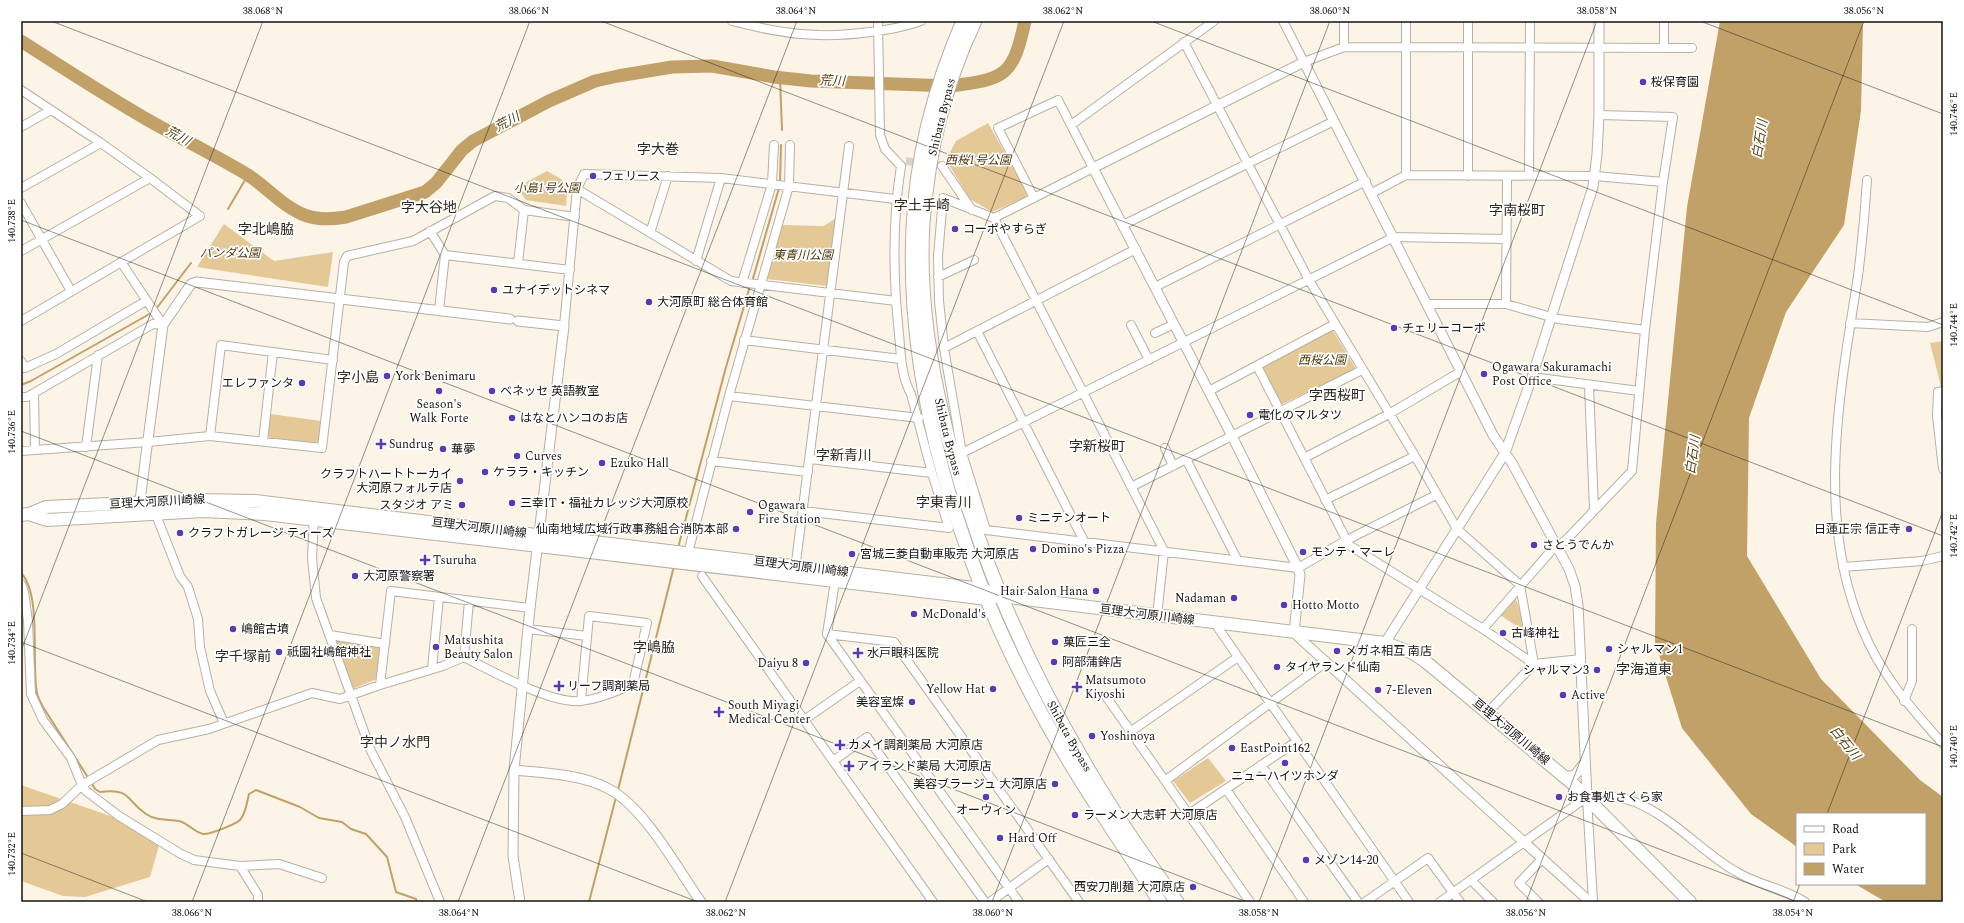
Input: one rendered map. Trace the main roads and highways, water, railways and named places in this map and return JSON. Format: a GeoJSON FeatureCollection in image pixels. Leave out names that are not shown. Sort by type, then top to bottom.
{"type":"FeatureCollection","features":[{"type":"Feature","properties":{"kind":"highway","name":"Shibata Bypass"},"geometry":{"type":"LineString","coordinates":[[963,21],[941,76],[932,129],[923,224],[924,295],[935,386],[956,472],[990,574],[1026,656],[1064,727],[1120,821],[1177,902]]}},
{"type":"Feature","properties":{"kind":"highway","name":"Shibata Bypass"},"geometry":{"type":"LineString","coordinates":[[975,21],[932,129],[917,183],[913,227],[912,279],[915,326],[922,380],[941,464],[984,594],[1040,709],[1105,817],[1160,902]]}},
{"type":"Feature","properties":{"kind":"main road","name":"亘理大河原川崎線"},"geometry":{"type":"LineString","coordinates":[[25,514],[46,508],[231,500],[314,513],[1385,643],[1402,648],[1426,662],[1565,776],[1690,902]]}},
{"type":"Feature","properties":{"kind":"main road","name":"亘理大河原川崎線"},"geometry":{"type":"LineString","coordinates":[[25,514],[47,520],[138,516],[203,511],[314,513]]}},
{"type":"Feature","properties":{"kind":"main road","name":"亘理大河原川崎線"},"geometry":{"type":"LineString","coordinates":[[795,571],[835,582],[984,594]]}},
{"type":"Feature","properties":{"kind":"water","name":"白石川"},"geometry":{"type":"Polygon","coordinates":[[[1720,21],[1863,21],[1861,111],[1844,225],[1786,312],[1749,418],[1747,556],[1821,679],[1920,780],[1943,797],[1943,902],[1886,902],[1857,885],[1926,885],[1926,813],[1796,813],[1796,846],[1751,814],[1682,728],[1655,642],[1656,523],[1687,207],[1720,21]]]}},
{"type":"Feature","properties":{"kind":"waterway","name":"荒川"},"geometry":{"type":"LineString","coordinates":[[21,41],[138,114],[248,175],[291,208],[307,216],[326,219],[346,217],[425,192],[436,183],[462,150],[473,141],[549,101],[595,81],[672,67],[712,66],[774,77],[811,81],[951,86],[984,81],[1004,72],[1011,64],[1016,53],[1025,21]]}},
{"type":"Feature","properties":{"kind":"waterway"},"geometry":{"type":"LineString","coordinates":[[780,78],[782,130]]}},
{"type":"Feature","properties":{"kind":"waterway"},"geometry":{"type":"LineString","coordinates":[[780,184],[781,145]]}},
{"type":"Feature","properties":{"kind":"waterway"},"geometry":{"type":"LineString","coordinates":[[228,209],[248,175]]}},
{"type":"Feature","properties":{"kind":"waterway"},"geometry":{"type":"LineString","coordinates":[[752,282],[779,188]]}},
{"type":"Feature","properties":{"kind":"waterway"},"geometry":{"type":"LineString","coordinates":[[156,309],[191,263]]}},
{"type":"Feature","properties":{"kind":"waterway"},"geometry":{"type":"LineString","coordinates":[[678,548],[726,367],[750,286]]}},
{"type":"Feature","properties":{"kind":"waterway"},"geometry":{"type":"LineString","coordinates":[[21,385],[31,381],[153,312]]}},
{"type":"Feature","properties":{"kind":"waterway"},"geometry":{"type":"LineString","coordinates":[[618,790],[674,566]]}},
{"type":"Feature","properties":{"kind":"waterway"},"geometry":{"type":"LineString","coordinates":[[21,573],[27,583],[32,597],[35,630],[35,680],[37,695],[43,707],[89,779]]}},
{"type":"Feature","properties":{"kind":"waterway"},"geometry":{"type":"LineString","coordinates":[[91,782],[95,789],[100,792],[118,792],[127,796],[139,809],[150,816],[158,819],[182,822],[203,834],[222,829],[240,820],[245,811],[249,794],[256,790],[300,807],[319,818],[342,822],[351,829],[366,834],[387,857],[396,892],[416,899],[417,902]]}},
{"type":"Feature","properties":{"kind":"waterway"},"geometry":{"type":"LineString","coordinates":[[589,902],[616,797]]}},
{"type":"Feature","properties":{"kind":"tunnel"},"geometry":{"type":"LineString","coordinates":[[906,161],[942,166]]}},
{"type":"Feature","properties":{"kind":"place","name":"桜保育園"},"geometry":{"type":"Point","coordinates":[1643,82]}},
{"type":"Feature","properties":{"kind":"place","name":"フェリース"},"geometry":{"type":"Point","coordinates":[593,176]}},
{"type":"Feature","properties":{"kind":"place","name":"コーポやすらぎ"},"geometry":{"type":"Point","coordinates":[955,229]}},
{"type":"Feature","properties":{"kind":"place","name":"ユナイデットシネマ"},"geometry":{"type":"Point","coordinates":[494,290]}},
{"type":"Feature","properties":{"kind":"place","name":"大河原町 総合体育館"},"geometry":{"type":"Point","coordinates":[649,302]}},
{"type":"Feature","properties":{"kind":"place","name":"チェリーコーポ"},"geometry":{"type":"Point","coordinates":[1394,328]}},
{"type":"Feature","properties":{"kind":"place","name":"Ogawara Sakuramachi Post Office"},"geometry":{"type":"Point","coordinates":[1484,374]}},
{"type":"Feature","properties":{"kind":"place","name":"York Benimaru"},"geometry":{"type":"Point","coordinates":[387,376]}},
{"type":"Feature","properties":{"kind":"place","name":"エレファンタ"},"geometry":{"type":"Point","coordinates":[302,383]}},
{"type":"Feature","properties":{"kind":"place","name":"Season's Walk Forte"},"geometry":{"type":"Point","coordinates":[439,391]}},
{"type":"Feature","properties":{"kind":"place","name":"ベネッセ 英語教室"},"geometry":{"type":"Point","coordinates":[492,391]}},
{"type":"Feature","properties":{"kind":"place","name":"電化のマルタツ"},"geometry":{"type":"Point","coordinates":[1250,415]}},
{"type":"Feature","properties":{"kind":"place","name":"はなとハンコのお店"},"geometry":{"type":"Point","coordinates":[512,418]}},
{"type":"Feature","properties":{"kind":"place","name":"Sundrug"},"geometry":{"type":"Point","coordinates":[381,444]}},
{"type":"Feature","properties":{"kind":"place","name":"華夢"},"geometry":{"type":"Point","coordinates":[443,449]}},
{"type":"Feature","properties":{"kind":"place","name":"Curves"},"geometry":{"type":"Point","coordinates":[517,456]}},
{"type":"Feature","properties":{"kind":"place","name":"Ezuko Hall"},"geometry":{"type":"Point","coordinates":[602,463]}},
{"type":"Feature","properties":{"kind":"place","name":"ケララ・キッチン"},"geometry":{"type":"Point","coordinates":[485,472]}},
{"type":"Feature","properties":{"kind":"place","name":"クラフトハートトーカイ 大河原フォルテ店"},"geometry":{"type":"Point","coordinates":[460,481]}},
{"type":"Feature","properties":{"kind":"place","name":"三幸IT・福祉カレッジ大河原校"},"geometry":{"type":"Point","coordinates":[512,503]}},
{"type":"Feature","properties":{"kind":"place","name":"スタジオ アミ"},"geometry":{"type":"Point","coordinates":[462,505]}},
{"type":"Feature","properties":{"kind":"place","name":"Ogawara Fire Station"},"geometry":{"type":"Point","coordinates":[750,512]}},
{"type":"Feature","properties":{"kind":"place","name":"ミニテンオート"},"geometry":{"type":"Point","coordinates":[1019,518]}},
{"type":"Feature","properties":{"kind":"place","name":"仙南地域広域行政事務組合消防本部"},"geometry":{"type":"Point","coordinates":[736,529]}},
{"type":"Feature","properties":{"kind":"place","name":"日蓮正宗 信正寺"},"geometry":{"type":"Point","coordinates":[1909,529]}},
{"type":"Feature","properties":{"kind":"place","name":"クラフトガレージ ティーズ"},"geometry":{"type":"Point","coordinates":[180,533]}},
{"type":"Feature","properties":{"kind":"place","name":"さとうでんか"},"geometry":{"type":"Point","coordinates":[1534,545]}},
{"type":"Feature","properties":{"kind":"place","name":"Domino's Pizza"},"geometry":{"type":"Point","coordinates":[1033,549]}},
{"type":"Feature","properties":{"kind":"place","name":"モンテ・マーレ"},"geometry":{"type":"Point","coordinates":[1303,552]}},
{"type":"Feature","properties":{"kind":"place","name":"宮城三菱自動車販売 大河原店"},"geometry":{"type":"Point","coordinates":[852,554]}},
{"type":"Feature","properties":{"kind":"place","name":"Tsuruha"},"geometry":{"type":"Point","coordinates":[425,560]}},
{"type":"Feature","properties":{"kind":"place","name":"大河原警察署"},"geometry":{"type":"Point","coordinates":[355,576]}},
{"type":"Feature","properties":{"kind":"place","name":"Hair Salon Hana"},"geometry":{"type":"Point","coordinates":[1096,591]}},
{"type":"Feature","properties":{"kind":"place","name":"Nadaman"},"geometry":{"type":"Point","coordinates":[1234,598]}},
{"type":"Feature","properties":{"kind":"place","name":"Hotto Motto"},"geometry":{"type":"Point","coordinates":[1284,605]}},
{"type":"Feature","properties":{"kind":"place","name":"McDonald's"},"geometry":{"type":"Point","coordinates":[914,614]}},
{"type":"Feature","properties":{"kind":"place","name":"嶋館古墳"},"geometry":{"type":"Point","coordinates":[233,629]}},
{"type":"Feature","properties":{"kind":"place","name":"古峰神社"},"geometry":{"type":"Point","coordinates":[1503,633]}},
{"type":"Feature","properties":{"kind":"place","name":"菓匠三全"},"geometry":{"type":"Point","coordinates":[1055,642]}},
{"type":"Feature","properties":{"kind":"place","name":"Matsushita Beauty Salon"},"geometry":{"type":"Point","coordinates":[436,647]}},
{"type":"Feature","properties":{"kind":"place","name":"シャルマン1"},"geometry":{"type":"Point","coordinates":[1609,649]}},
{"type":"Feature","properties":{"kind":"place","name":"メガネ相互 南店"},"geometry":{"type":"Point","coordinates":[1337,651]}},
{"type":"Feature","properties":{"kind":"place","name":"祇園社嶋館神社"},"geometry":{"type":"Point","coordinates":[279,652]}},
{"type":"Feature","properties":{"kind":"place","name":"水戸眼科医院"},"geometry":{"type":"Point","coordinates":[858,653]}},
{"type":"Feature","properties":{"kind":"place","name":"阿部蒲鉾店"},"geometry":{"type":"Point","coordinates":[1054,662]}},
{"type":"Feature","properties":{"kind":"place","name":"Daiyu 8"},"geometry":{"type":"Point","coordinates":[806,663]}},
{"type":"Feature","properties":{"kind":"place","name":"タイヤランド仙南"},"geometry":{"type":"Point","coordinates":[1277,667]}},
{"type":"Feature","properties":{"kind":"place","name":"シャルマン3"},"geometry":{"type":"Point","coordinates":[1597,670]}},
{"type":"Feature","properties":{"kind":"place","name":"リーフ調剤薬局"},"geometry":{"type":"Point","coordinates":[559,686]}},
{"type":"Feature","properties":{"kind":"place","name":"Matsumoto Kiyoshi"},"geometry":{"type":"Point","coordinates":[1077,687]}},
{"type":"Feature","properties":{"kind":"place","name":"Yellow Hat"},"geometry":{"type":"Point","coordinates":[993,689]}},
{"type":"Feature","properties":{"kind":"place","name":"7-Eleven"},"geometry":{"type":"Point","coordinates":[1378,690]}},
{"type":"Feature","properties":{"kind":"place","name":"Active"},"geometry":{"type":"Point","coordinates":[1563,695]}},
{"type":"Feature","properties":{"kind":"place","name":"美容室燦"},"geometry":{"type":"Point","coordinates":[912,702]}},
{"type":"Feature","properties":{"kind":"place","name":"South Miyagi Medical Center"},"geometry":{"type":"Point","coordinates":[719,712]}},
{"type":"Feature","properties":{"kind":"place","name":"Yoshinoya"},"geometry":{"type":"Point","coordinates":[1092,736]}},
{"type":"Feature","properties":{"kind":"place","name":"カメイ調剤薬局 大河原店"},"geometry":{"type":"Point","coordinates":[840,745]}},
{"type":"Feature","properties":{"kind":"place","name":"EastPoint162"},"geometry":{"type":"Point","coordinates":[1232,748]}},
{"type":"Feature","properties":{"kind":"place","name":"ニューハイツホンダ"},"geometry":{"type":"Point","coordinates":[1285,763]}},
{"type":"Feature","properties":{"kind":"place","name":"アイランド薬局 大河原店"},"geometry":{"type":"Point","coordinates":[849,766]}},
{"type":"Feature","properties":{"kind":"place","name":"美容ブラージュ 大河原店"},"geometry":{"type":"Point","coordinates":[1055,784]}},
{"type":"Feature","properties":{"kind":"place","name":"オーウィン"},"geometry":{"type":"Point","coordinates":[986,797]}},
{"type":"Feature","properties":{"kind":"place","name":"お食事処さくら家"},"geometry":{"type":"Point","coordinates":[1559,797]}},
{"type":"Feature","properties":{"kind":"place","name":"ラーメン大志軒 大河原店"},"geometry":{"type":"Point","coordinates":[1075,815]}},
{"type":"Feature","properties":{"kind":"place","name":"Hard Off"},"geometry":{"type":"Point","coordinates":[1000,838]}},
{"type":"Feature","properties":{"kind":"place","name":"メゾン14-20"},"geometry":{"type":"Point","coordinates":[1306,860]}},
{"type":"Feature","properties":{"kind":"place","name":"西安刀削麺 大河原店"},"geometry":{"type":"Point","coordinates":[1193,887]}},
{"type":"Feature","properties":{"kind":"district","name":"字大巻"},"geometry":{"type":"Point","coordinates":[658,149]}},
{"type":"Feature","properties":{"kind":"district","name":"字土手崎"},"geometry":{"type":"Point","coordinates":[922,205]}},
{"type":"Feature","properties":{"kind":"district","name":"字大谷地"},"geometry":{"type":"Point","coordinates":[429,207]}},
{"type":"Feature","properties":{"kind":"district","name":"字南桜町"},"geometry":{"type":"Point","coordinates":[1517,210]}},
{"type":"Feature","properties":{"kind":"district","name":"字北嶋脇"},"geometry":{"type":"Point","coordinates":[266,229]}},
{"type":"Feature","properties":{"kind":"district","name":"字小島"},"geometry":{"type":"Point","coordinates":[358,377]}},
{"type":"Feature","properties":{"kind":"district","name":"字西桜町"},"geometry":{"type":"Point","coordinates":[1337,395]}},
{"type":"Feature","properties":{"kind":"district","name":"字新桜町"},"geometry":{"type":"Point","coordinates":[1097,446]}},
{"type":"Feature","properties":{"kind":"district","name":"字新青川"},"geometry":{"type":"Point","coordinates":[844,455]}},
{"type":"Feature","properties":{"kind":"district","name":"字東青川"},"geometry":{"type":"Point","coordinates":[944,502]}},
{"type":"Feature","properties":{"kind":"district","name":"字嶋脇"},"geometry":{"type":"Point","coordinates":[654,647]}},
{"type":"Feature","properties":{"kind":"district","name":"字千塚前"},"geometry":{"type":"Point","coordinates":[243,656]}},
{"type":"Feature","properties":{"kind":"district","name":"字海道東"},"geometry":{"type":"Point","coordinates":[1644,669]}},
{"type":"Feature","properties":{"kind":"district","name":"字中ノ水門"},"geometry":{"type":"Point","coordinates":[395,742]}},
{"type":"Feature","properties":{"kind":"park label","name":"西桜1号公園"},"geometry":{"type":"Point","coordinates":[978,160]}},
{"type":"Feature","properties":{"kind":"park label","name":"小島1号公園"},"geometry":{"type":"Point","coordinates":[547,188]}},
{"type":"Feature","properties":{"kind":"park label","name":"パンダ公園"},"geometry":{"type":"Point","coordinates":[230,253]}},
{"type":"Feature","properties":{"kind":"park label","name":"東青川公園"},"geometry":{"type":"Point","coordinates":[803,255]}},
{"type":"Feature","properties":{"kind":"park label","name":"西桜公園"},"geometry":{"type":"Point","coordinates":[1322,360]}}]}
